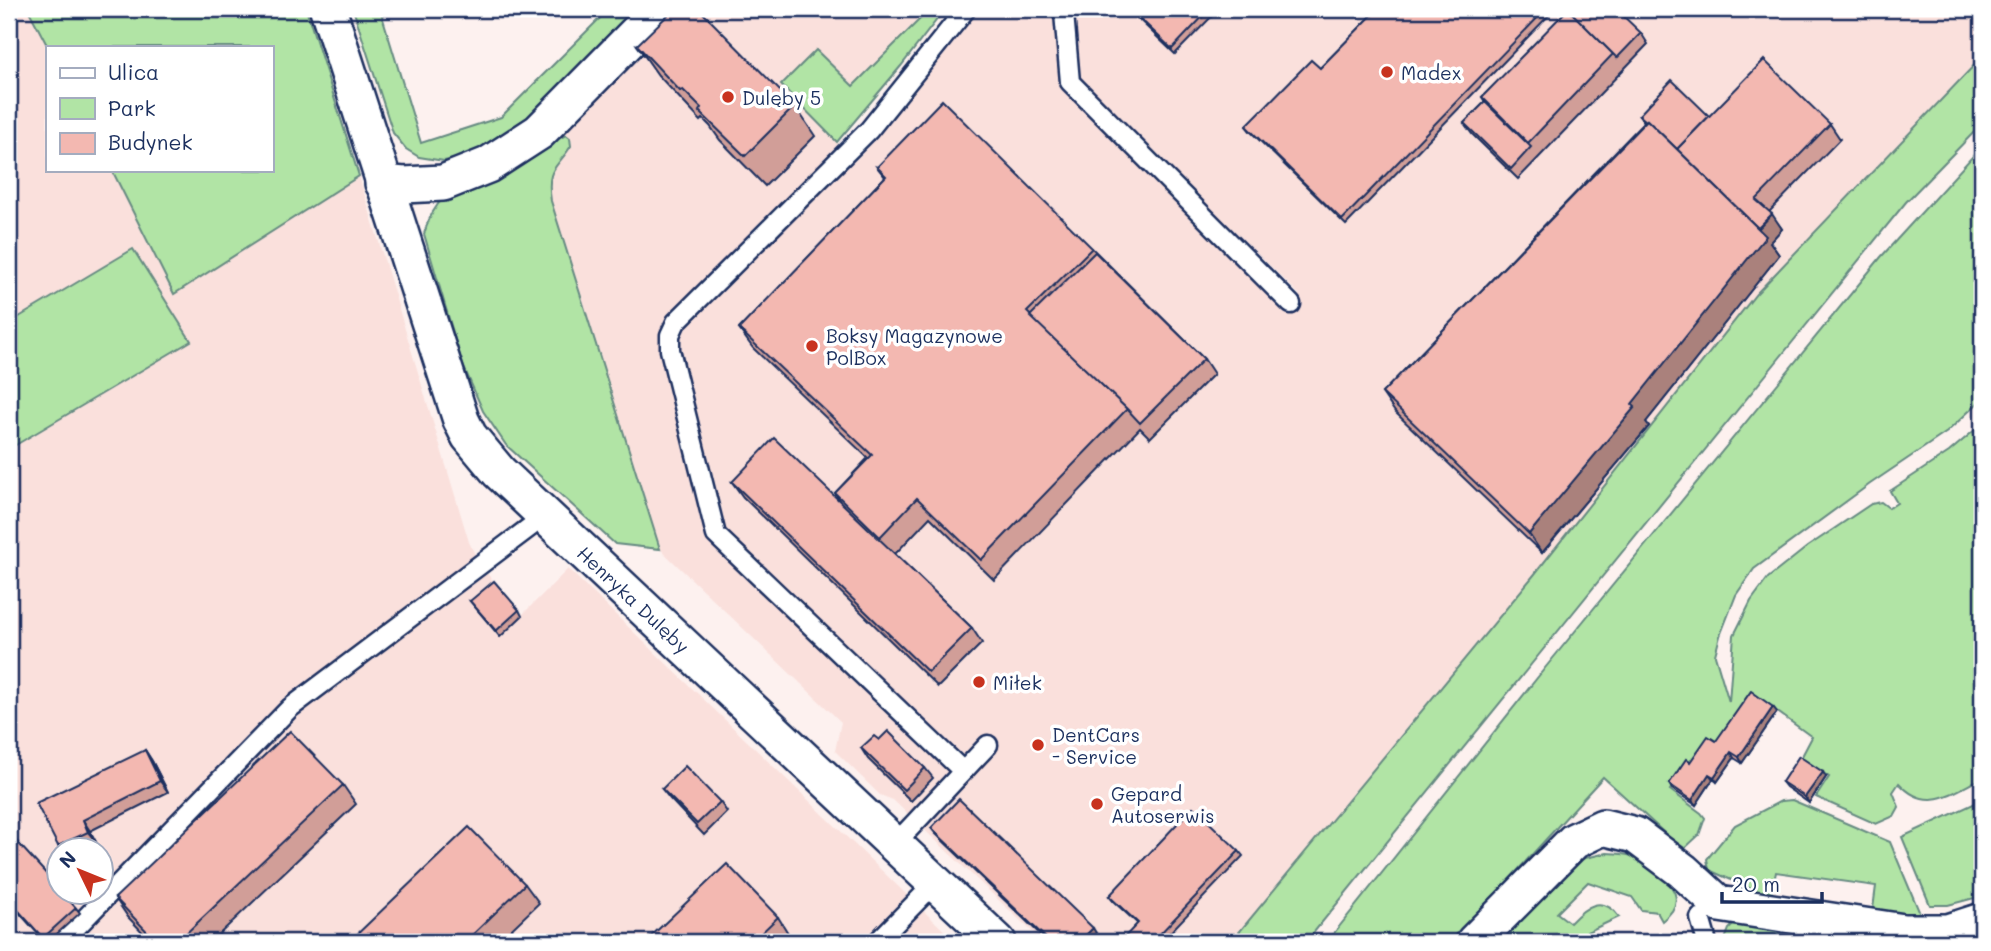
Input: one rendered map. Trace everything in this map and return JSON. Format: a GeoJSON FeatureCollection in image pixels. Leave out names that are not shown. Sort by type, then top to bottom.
{"type":"FeatureCollection","features":[{"type":"Feature","properties":{"kind":"street","name":"Henryka Dulęby"},"geometry":{"type":"LineString","coordinates":[[328,9],[461,420],[481,451],[499,472],[998,942]]}},
{"type":"Feature","properties":{"kind":"street"},"geometry":{"type":"LineString","coordinates":[[383,183],[443,183],[488,166],[540,132],[660,9]]}},
{"type":"Feature","properties":{"kind":"street"},"geometry":{"type":"LineString","coordinates":[[1474,942],[1574,841],[1603,827],[1635,835],[1719,904],[1905,932],[1948,932],[1982,922]]}},
{"type":"Feature","properties":{"kind":"lane"},"geometry":{"type":"LineString","coordinates":[[963,771],[716,535],[670,350],[670,335],[676,321],[869,130],[966,9]]}},
{"type":"Feature","properties":{"kind":"lane"},"geometry":{"type":"LineString","coordinates":[[1060,9],[1064,13],[1070,82],[1291,304]]}},
{"type":"Feature","properties":{"kind":"lane"},"geometry":{"type":"LineString","coordinates":[[63,941],[290,708],[546,515]]}},
{"type":"Feature","properties":{"kind":"lane"},"geometry":{"type":"LineString","coordinates":[[894,845],[988,745]]}},
{"type":"Feature","properties":{"kind":"lane"},"geometry":{"type":"LineString","coordinates":[[877,942],[934,883]]}},
{"type":"Feature","properties":{"kind":"lane"},"geometry":{"type":"LineString","coordinates":[[1700,918],[1707,942]]}},
{"type":"Feature","properties":{"kind":"shaded area"},"geometry":{"type":"Polygon","coordinates":[[[9,9],[28,9],[47,46],[46,172],[113,172],[174,294],[359,176],[469,542],[480,565],[522,615],[568,569],[956,942],[9,942],[9,9]]]}},
{"type":"Feature","properties":{"kind":"shaded area"},"geometry":{"type":"Polygon","coordinates":[[[685,9],[945,9],[837,142],[855,161],[876,139],[979,9],[1048,9],[1054,14],[1064,86],[1284,312],[1300,295],[1079,80],[1073,12],[1070,9],[1758,9],[1771,21],[1783,9],[1982,9],[1982,57],[1756,294],[1534,575],[1231,942],[1043,942],[893,800],[880,795],[835,751],[841,722],[660,549],[549,189],[554,165],[569,150],[572,142],[566,135],[559,139],[685,9]]]}},
{"type":"Feature","properties":{"kind":"green space"},"geometry":{"type":"Polygon","coordinates":[[[28,9],[306,9],[359,176],[174,294],[113,172],[273,172],[273,46],[47,46],[28,9]]]}},
{"type":"Feature","properties":{"kind":"green space"},"geometry":{"type":"Polygon","coordinates":[[[353,9],[380,9],[421,143],[501,117],[609,9],[641,9],[540,111],[470,156],[444,161],[419,157],[406,149],[393,133],[353,9]]]}},
{"type":"Feature","properties":{"kind":"green space"},"geometry":{"type":"Polygon","coordinates":[[[930,9],[945,9],[837,142],[781,85],[816,50],[853,86],[930,9]]]}},
{"type":"Feature","properties":{"kind":"green space"},"geometry":{"type":"Polygon","coordinates":[[[1982,57],[1982,124],[1906,202],[1306,942],[1231,942],[1534,575],[1756,294],[1982,57]]]}},
{"type":"Feature","properties":{"kind":"green space"},"geometry":{"type":"Polygon","coordinates":[[[566,135],[570,138],[571,146],[551,175],[551,201],[660,549],[615,544],[506,445],[483,411],[462,363],[424,234],[432,213],[445,196],[566,135]]]}},
{"type":"Feature","properties":{"kind":"green space"},"geometry":{"type":"Polygon","coordinates":[[[1982,146],[1982,399],[1947,432],[1870,484],[1754,569],[1736,595],[1715,655],[1729,702],[1734,635],[1751,601],[1768,578],[1807,547],[1871,504],[1881,502],[1889,508],[1897,503],[1890,491],[1949,452],[1982,424],[1982,778],[1939,798],[1929,799],[1909,792],[1899,783],[1893,792],[1899,807],[1894,816],[1876,824],[1816,797],[1829,777],[1801,758],[1812,737],[1754,695],[1719,744],[1693,764],[1690,762],[1670,790],[1705,818],[1699,835],[1683,850],[1603,777],[1452,942],[1327,942],[1545,668],[1881,257],[1982,146]]]}},
{"type":"Feature","properties":{"kind":"green space"},"geometry":{"type":"Polygon","coordinates":[[[133,249],[191,341],[14,446],[9,438],[9,323],[133,249]]]}},
{"type":"Feature","properties":{"kind":"green space"},"geometry":{"type":"Polygon","coordinates":[[[1792,800],[1890,842],[1921,916],[1873,909],[1876,886],[1776,872],[1771,895],[1709,870],[1707,859],[1735,825],[1781,801],[1792,800]]]}},
{"type":"Feature","properties":{"kind":"green space"},"geometry":{"type":"Polygon","coordinates":[[[1982,800],[1982,896],[1948,905],[1930,905],[1902,837],[1982,800]]]}},
{"type":"Feature","properties":{"kind":"green space"},"geometry":{"type":"Polygon","coordinates":[[[1607,853],[1640,859],[1660,875],[1675,894],[1676,900],[1670,914],[1662,921],[1657,912],[1641,910],[1632,897],[1588,882],[1557,913],[1570,923],[1588,908],[1600,904],[1613,910],[1619,917],[1566,942],[1499,942],[1577,860],[1607,853]]]}},
{"type":"Feature","properties":{"kind":"green space"},"geometry":{"type":"Polygon","coordinates":[[[1737,921],[1870,942],[1724,942],[1729,929],[1737,921]]]}},
{"type":"Feature","properties":{"kind":"building","name":"Dulęby 5"},"geometry":{"type":"Polygon","coordinates":[[[674,9],[699,9],[795,106],[745,156],[637,45],[674,9]]]}},
{"type":"Feature","properties":{"kind":"building"},"geometry":{"type":"Polygon","coordinates":[[[1130,9],[1210,9],[1172,49],[1130,9]]]}},
{"type":"Feature","properties":{"kind":"building"},"geometry":{"type":"Polygon","coordinates":[[[1378,9],[1546,9],[1342,220],[1246,126],[1311,60],[1320,68],[1378,9]]]}},
{"type":"Feature","properties":{"kind":"building"},"geometry":{"type":"Polygon","coordinates":[[[1568,9],[1613,54],[1528,143],[1482,97],[1568,9]]]}},
{"type":"Feature","properties":{"kind":"building"},"geometry":{"type":"Polygon","coordinates":[[[1616,9],[1641,33],[1617,58],[1570,11],[1616,9]]]}},
{"type":"Feature","properties":{"kind":"building"},"geometry":{"type":"Polygon","coordinates":[[[1764,60],[1830,124],[1756,200],[1772,214],[1758,228],[1677,149],[1764,60]]]}},
{"type":"Feature","properties":{"kind":"building"},"geometry":{"type":"Polygon","coordinates":[[[1672,80],[1709,116],[1677,149],[1639,115],[1672,80]]]}},
{"type":"Feature","properties":{"kind":"building"},"geometry":{"type":"Polygon","coordinates":[[[942,100],[1092,248],[1027,312],[1127,409],[981,560],[917,498],[880,537],[835,493],[872,455],[739,329],[886,176],[877,167],[942,100]]]}},
{"type":"Feature","properties":{"kind":"building"},"geometry":{"type":"Polygon","coordinates":[[[1485,102],[1531,147],[1511,169],[1464,123],[1485,102]]]}},
{"type":"Feature","properties":{"kind":"building"},"geometry":{"type":"Polygon","coordinates":[[[1647,120],[1766,236],[1632,404],[1635,407],[1529,534],[1382,393],[1647,120]]]}},
{"type":"Feature","properties":{"kind":"building"},"geometry":{"type":"Polygon","coordinates":[[[1095,252],[1204,359],[1140,423],[1030,316],[1095,252]]]}},
{"type":"Feature","properties":{"kind":"building"},"geometry":{"type":"Polygon","coordinates":[[[774,438],[972,628],[928,672],[732,482],[774,438]]]}},
{"type":"Feature","properties":{"kind":"building"},"geometry":{"type":"Polygon","coordinates":[[[494,581],[519,610],[496,631],[470,601],[494,581]]]}},
{"type":"Feature","properties":{"kind":"building"},"geometry":{"type":"Polygon","coordinates":[[[1751,691],[1773,707],[1739,757],[1731,752],[1714,777],[1709,774],[1692,800],[1669,784],[1686,759],[1690,762],[1708,736],[1716,741],[1751,691]]]}},
{"type":"Feature","properties":{"kind":"building"},"geometry":{"type":"Polygon","coordinates":[[[290,731],[343,785],[177,942],[157,942],[116,897],[290,731]]]}},
{"type":"Feature","properties":{"kind":"building"},"geometry":{"type":"Polygon","coordinates":[[[888,731],[925,768],[904,790],[861,748],[874,736],[879,740],[888,731]]]}},
{"type":"Feature","properties":{"kind":"building"},"geometry":{"type":"Polygon","coordinates":[[[145,750],[160,781],[83,820],[88,832],[79,836],[53,836],[36,803],[145,750]]]}},
{"type":"Feature","properties":{"kind":"building"},"geometry":{"type":"Polygon","coordinates":[[[1799,756],[1823,772],[1805,797],[1782,782],[1799,756]]]}},
{"type":"Feature","properties":{"kind":"building"},"geometry":{"type":"Polygon","coordinates":[[[685,766],[720,802],[697,824],[662,789],[685,766]]]}},
{"type":"Feature","properties":{"kind":"building"},"geometry":{"type":"Polygon","coordinates":[[[959,799],[1093,928],[1086,935],[1094,942],[1050,942],[931,828],[959,799]]]}},
{"type":"Feature","properties":{"kind":"building"},"geometry":{"type":"Polygon","coordinates":[[[1193,807],[1239,851],[1155,939],[1158,942],[1120,942],[1138,923],[1109,896],[1193,807]]]}},
{"type":"Feature","properties":{"kind":"building"},"geometry":{"type":"Polygon","coordinates":[[[469,827],[525,884],[465,942],[349,942],[469,827]]]}},
{"type":"Feature","properties":{"kind":"building"},"geometry":{"type":"Polygon","coordinates":[[[10,834],[46,874],[46,906],[76,908],[43,938],[9,900],[10,834]]]}},
{"type":"Feature","properties":{"kind":"building"},"geometry":{"type":"Polygon","coordinates":[[[727,864],[778,917],[752,942],[645,942],[727,864]]]}},
{"type":"Feature","properties":{"kind":"building"},"geometry":{"type":"Polygon","coordinates":[[[937,934],[945,942],[929,942],[937,934]]]}},
{"type":"Feature","properties":{"kind":"place","name":"Madex"},"geometry":{"type":"Point","coordinates":[1387,72]}},
{"type":"Feature","properties":{"kind":"place","name":"Dulęby 5"},"geometry":{"type":"Point","coordinates":[728,97]}},
{"type":"Feature","properties":{"kind":"place","name":"Boksy Magazynowe PolBox"},"geometry":{"type":"Point","coordinates":[812,346]}},
{"type":"Feature","properties":{"kind":"place","name":"Miłek"},"geometry":{"type":"Point","coordinates":[979,682]}},
{"type":"Feature","properties":{"kind":"place","name":"DentCars - Service"},"geometry":{"type":"Point","coordinates":[1038,745]}},
{"type":"Feature","properties":{"kind":"place","name":"Gepard Autoserwis"},"geometry":{"type":"Point","coordinates":[1097,804]}}]}
